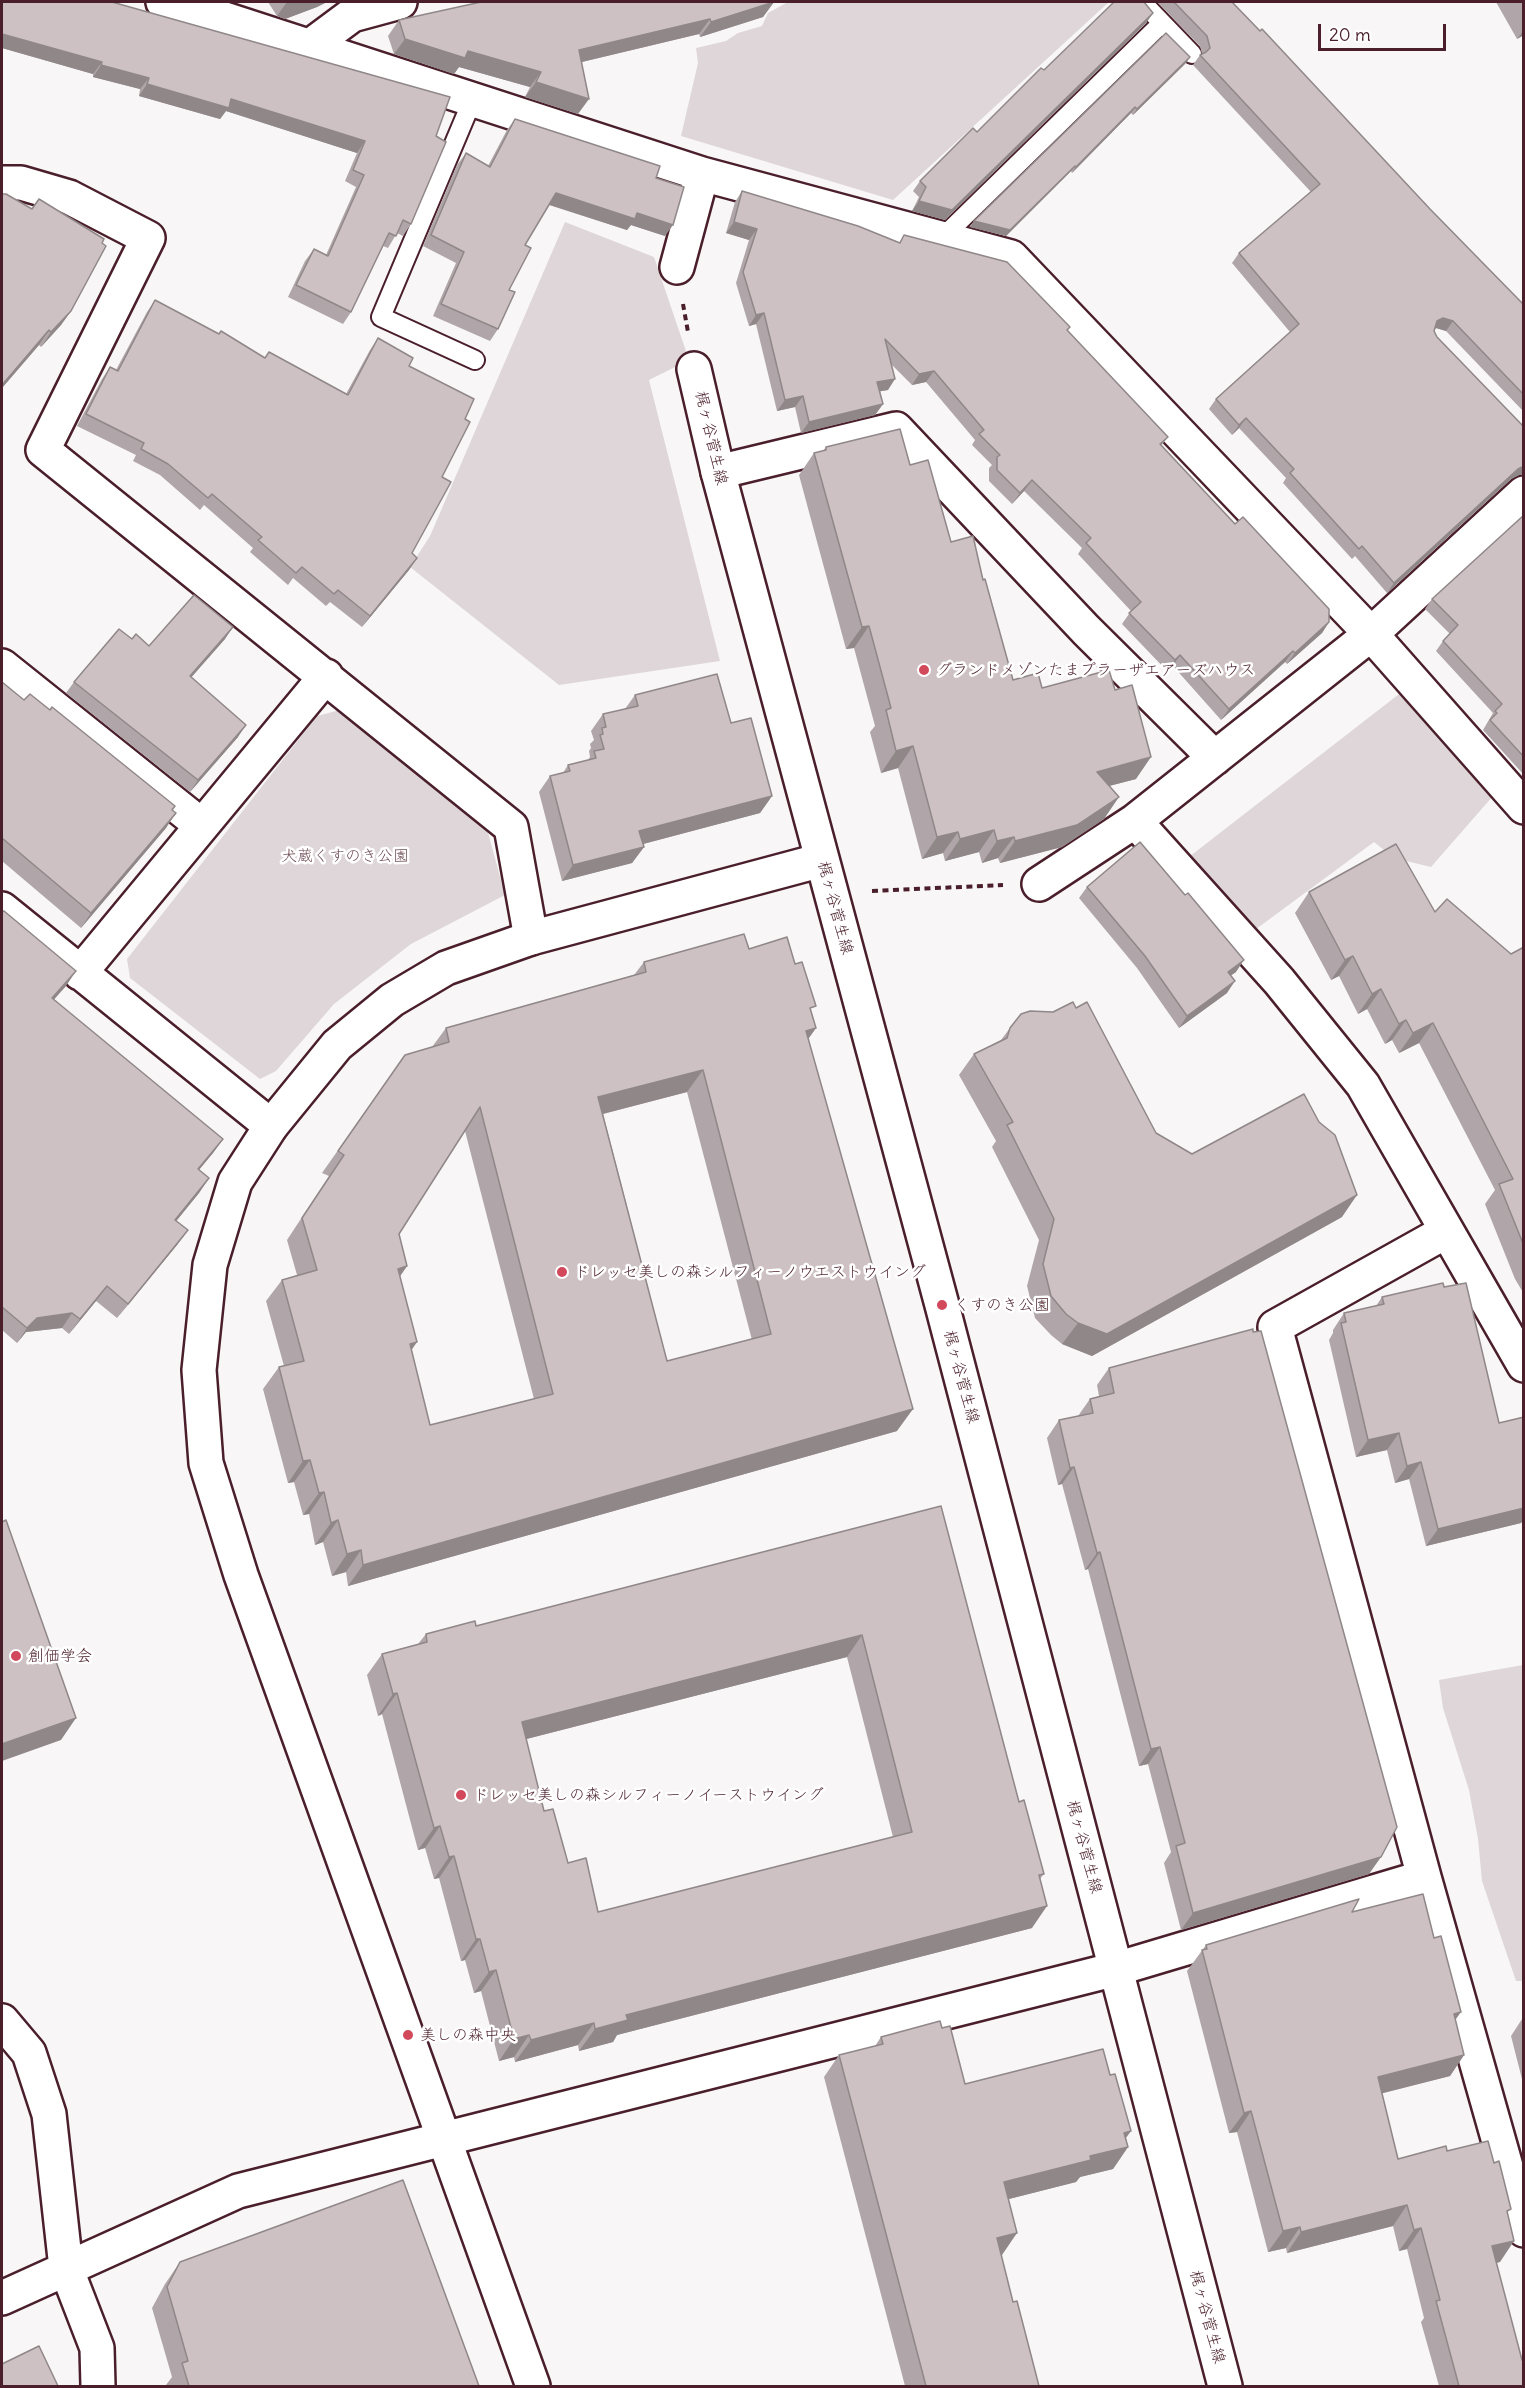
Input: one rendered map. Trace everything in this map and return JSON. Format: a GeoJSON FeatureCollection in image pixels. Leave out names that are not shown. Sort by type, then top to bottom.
{"type":"FeatureCollection","features":[{"type":"Feature","properties":{"kind":"street"},"geometry":{"type":"LineString","coordinates":[[163,2],[197,6],[309,47],[702,174],[1011,257],[1371,634],[1524,807]]}},
{"type":"Feature","properties":{"kind":"street"},"geometry":{"type":"LineString","coordinates":[[309,47],[352,15],[400,2]]}},
{"type":"Feature","properties":{"kind":"street"},"geometry":{"type":"LineString","coordinates":[[677,267],[702,174]]}},
{"type":"Feature","properties":{"kind":"street"},"geometry":{"type":"LineString","coordinates":[[2,183],[21,183],[69,197],[148,238],[43,450],[511,827],[531,938]]}},
{"type":"Feature","properties":{"kind":"street","name":"梶ヶ谷菅生線"},"geometry":{"type":"LineString","coordinates":[[694,369],[718,472],[1225,2386]]}},
{"type":"Feature","properties":{"kind":"street"},"geometry":{"type":"LineString","coordinates":[[718,472],[896,429],[1086,630],[1215,758]]}},
{"type":"Feature","properties":{"kind":"street"},"geometry":{"type":"LineString","coordinates":[[1039,884],[1135,821],[1371,634],[1524,493]]}},
{"type":"Feature","properties":{"kind":"street"},"geometry":{"type":"LineString","coordinates":[[2,666],[201,825]]}},
{"type":"Feature","properties":{"kind":"street"},"geometry":{"type":"LineString","coordinates":[[80,973],[326,676]]}},
{"type":"Feature","properties":{"kind":"street"},"geometry":{"type":"LineString","coordinates":[[1135,821],[1279,981],[1363,1085],[1445,1232],[1524,1365]]}},
{"type":"Feature","properties":{"kind":"street"},"geometry":{"type":"LineString","coordinates":[[533,2386],[241,1575],[206,1463],[199,1370],[210,1265],[235,1182],[271,1126],[338,1045],[392,1000],[446,968],[531,938],[822,860]]}},
{"type":"Feature","properties":{"kind":"street"},"geometry":{"type":"LineString","coordinates":[[2,909],[271,1126]]}},
{"type":"Feature","properties":{"kind":"street"},"geometry":{"type":"LineString","coordinates":[[1445,1232],[1275,1327],[1424,1876],[1524,2230]]}},
{"type":"Feature","properties":{"kind":"street"},"geometry":{"type":"LineString","coordinates":[[2,2298],[238,2192],[1116,1969],[1424,1876]]}},
{"type":"Feature","properties":{"kind":"street"},"geometry":{"type":"LineString","coordinates":[[2,2021],[29,2054],[49,2114],[66,2268],[97,2348],[98,2386]]}},
{"type":"Feature","properties":{"kind":"lane"},"geometry":{"type":"LineString","coordinates":[[1142,2],[1192,54]]}},
{"type":"Feature","properties":{"kind":"lane"},"geometry":{"type":"LineString","coordinates":[[941,239],[1162,23]]}},
{"type":"Feature","properties":{"kind":"lane"},"geometry":{"type":"LineString","coordinates":[[472,100],[381,317],[475,360]]}},
{"type":"Feature","properties":{"kind":"path"},"geometry":{"type":"LineString","coordinates":[[677,267],[694,369]]}},
{"type":"Feature","properties":{"kind":"path"},"geometry":{"type":"LineString","coordinates":[[872,891],[1039,884]]}},
{"type":"Feature","properties":{"kind":"green space"},"geometry":{"type":"Polygon","coordinates":[[[788,2],[1109,2],[893,200],[681,136],[698,63],[696,48],[726,41],[738,33],[762,26],[768,13],[788,2]]]}},
{"type":"Feature","properties":{"kind":"green space"},"geometry":{"type":"Polygon","coordinates":[[[565,222],[654,257],[689,360],[649,380],[720,661],[559,685],[410,567],[430,536],[565,222]]]}},
{"type":"Feature","properties":{"kind":"green space"},"geometry":{"type":"Polygon","coordinates":[[[1403,691],[1493,796],[1431,867],[1394,858],[1374,842],[1252,932],[1185,860],[1403,691]]]}},
{"type":"Feature","properties":{"kind":"green space","name":"犬蔵くすのき公園"},"geometry":{"type":"Polygon","coordinates":[[[340,710],[487,829],[505,895],[411,944],[334,1004],[276,1071],[260,1079],[130,978],[127,959],[317,716],[340,710]]]}},
{"type":"Feature","properties":{"kind":"green space"},"geometry":{"type":"Polygon","coordinates":[[[1523,1665],[1524,1981],[1516,1981],[1482,1881],[1478,1839],[1469,1790],[1443,1708],[1439,1680],[1523,1665]]]}},
{"type":"Feature","properties":{"kind":"building"},"geometry":{"type":"Polygon","coordinates":[[[2,2],[112,2],[450,97],[436,136],[446,142],[411,224],[403,220],[396,236],[389,233],[351,312],[296,285],[314,249],[328,256],[364,175],[353,170],[365,141],[231,99],[229,108],[147,84],[149,78],[101,65],[102,62],[2,34],[2,2]]]}},
{"type":"Feature","properties":{"kind":"building"},"geometry":{"type":"Polygon","coordinates":[[[481,2],[774,2],[711,22],[710,19],[579,50],[589,99],[536,82],[541,72],[468,51],[465,58],[405,39],[399,20],[481,2]]]}},
{"type":"Feature","properties":{"kind":"building"},"geometry":{"type":"Polygon","coordinates":[[[1114,2],[1144,2],[1153,13],[952,210],[919,201],[926,187],[920,181],[973,128],[977,132],[1041,68],[1044,70],[1114,2]]]}},
{"type":"Feature","properties":{"kind":"building"},"geometry":{"type":"Polygon","coordinates":[[[1174,2],[1232,2],[1260,31],[1262,29],[1430,209],[1524,305],[1524,395],[1453,321],[1443,318],[1437,321],[1434,331],[1437,337],[1524,427],[1524,466],[1394,583],[1362,546],[1359,549],[1290,473],[1294,469],[1246,418],[1239,425],[1216,399],[1299,324],[1239,253],[1320,184],[1200,55],[1210,48],[1207,36],[1174,2]]]}},
{"type":"Feature","properties":{"kind":"building"},"geometry":{"type":"Polygon","coordinates":[[[1166,33],[1190,57],[1137,109],[1135,107],[1010,230],[974,221],[1166,33]]]}},
{"type":"Feature","properties":{"kind":"building"},"geometry":{"type":"Polygon","coordinates":[[[515,119],[660,166],[656,178],[684,187],[673,225],[637,213],[635,219],[556,193],[525,245],[531,248],[509,290],[515,292],[498,329],[441,304],[464,252],[431,235],[466,153],[490,167],[515,119]]]}},
{"type":"Feature","properties":{"kind":"building"},"geometry":{"type":"Polygon","coordinates":[[[742,191],[858,226],[900,243],[904,235],[1007,262],[1070,327],[1067,330],[1168,437],[1160,444],[1235,524],[1243,517],[1329,609],[1329,622],[1229,709],[1180,655],[1175,660],[1129,613],[1141,602],[1086,543],[1091,538],[1032,480],[1020,493],[997,470],[997,457],[1000,455],[979,434],[984,430],[934,371],[919,374],[885,339],[895,379],[877,382],[883,404],[809,422],[803,396],[785,400],[764,313],[756,315],[743,272],[757,229],[734,222],[742,191]]]}},
{"type":"Feature","properties":{"kind":"building"},"geometry":{"type":"Polygon","coordinates":[[[2,194],[32,209],[39,199],[104,239],[102,243],[106,246],[71,311],[51,332],[49,330],[2,385],[2,194]]]}},
{"type":"Feature","properties":{"kind":"building"},"geometry":{"type":"Polygon","coordinates":[[[155,300],[219,334],[221,331],[265,358],[269,352],[348,395],[378,338],[413,358],[409,366],[474,399],[465,419],[470,422],[442,477],[451,482],[412,553],[417,558],[370,616],[338,590],[334,594],[302,567],[296,573],[258,540],[262,537],[212,494],[208,498],[168,464],[141,449],[144,443],[86,414],[110,367],[118,371],[155,300]]]}},
{"type":"Feature","properties":{"kind":"building","name":"グランドメゾンたまプラーザエアーズハウス"},"geometry":{"type":"Polygon","coordinates":[[[900,429],[910,465],[928,460],[951,542],[973,536],[983,580],[985,579],[1013,680],[1038,673],[1042,688],[1109,670],[1115,690],[1132,685],[1151,757],[1097,772],[1119,797],[1077,825],[1015,841],[1014,837],[997,841],[994,830],[960,839],[958,832],[937,837],[913,746],[896,751],[886,710],[891,708],[869,626],[862,627],[814,453],[826,450],[826,447],[900,429]]]}},
{"type":"Feature","properties":{"kind":"building"},"geometry":{"type":"Polygon","coordinates":[[[1524,515],[1524,757],[1490,720],[1502,704],[1443,641],[1458,625],[1432,599],[1524,515]]]}},
{"type":"Feature","properties":{"kind":"building"},"geometry":{"type":"Polygon","coordinates":[[[194,595],[233,627],[190,676],[246,725],[198,780],[74,682],[119,629],[132,639],[136,634],[149,646],[194,595]]]}},
{"type":"Feature","properties":{"kind":"building"},"geometry":{"type":"Polygon","coordinates":[[[717,674],[731,723],[751,718],[772,796],[639,831],[644,847],[573,865],[550,776],[570,771],[568,765],[596,758],[594,751],[604,749],[600,735],[603,734],[602,728],[606,727],[603,714],[638,706],[635,695],[717,674]]]}},
{"type":"Feature","properties":{"kind":"building"},"geometry":{"type":"Polygon","coordinates":[[[2,682],[24,700],[30,694],[50,710],[52,707],[175,806],[172,810],[176,813],[91,913],[2,838],[2,682]]]}},
{"type":"Feature","properties":{"kind":"building"},"geometry":{"type":"Polygon","coordinates":[[[1140,842],[1185,895],[1188,893],[1244,960],[1228,972],[1235,981],[1187,1016],[1145,956],[1087,887],[1140,842]]]}},
{"type":"Feature","properties":{"kind":"building"},"geometry":{"type":"Polygon","coordinates":[[[1396,844],[1435,912],[1447,899],[1511,954],[1524,947],[1524,1246],[1499,1184],[1513,1179],[1433,1023],[1413,1033],[1406,1020],[1399,1024],[1381,989],[1372,994],[1353,956],[1345,960],[1309,892],[1396,844]]]}},
{"type":"Feature","properties":{"kind":"building"},"geometry":{"type":"Polygon","coordinates":[[[4,911],[76,971],[52,998],[223,1139],[198,1169],[209,1178],[175,1220],[188,1230],[128,1304],[107,1286],[80,1319],[72,1313],[37,1318],[27,1328],[2,1307],[2,912],[4,911]]]}},
{"type":"Feature","properties":{"kind":"building","name":"ドレッセ美しの森シルフィーノウエストウイング"},"geometry":{"type":"Polygon","coordinates":[[[744,934],[749,949],[787,937],[795,964],[802,962],[816,1006],[810,1008],[816,1028],[806,1031],[913,1409],[363,1565],[361,1550],[347,1554],[338,1520],[331,1523],[324,1492],[319,1493],[310,1460],[303,1461],[279,1367],[304,1361],[282,1280],[317,1270],[302,1218],[344,1155],[338,1151],[405,1055],[449,1042],[446,1028],[646,972],[644,962],[744,934]],[[703,1070],[598,1097],[667,1361],[771,1334],[703,1070]],[[480,1107],[399,1234],[407,1266],[398,1269],[417,1342],[410,1344],[430,1425],[553,1394],[480,1107]]]}},
{"type":"Feature","properties":{"kind":"building"},"geometry":{"type":"Polygon","coordinates":[[[1073,1002],[1076,1008],[1087,1002],[1156,1133],[1192,1154],[1304,1094],[1319,1122],[1335,1135],[1357,1195],[1107,1334],[1078,1323],[1066,1314],[1051,1296],[1043,1264],[1054,1219],[1007,1125],[1013,1122],[974,1054],[1007,1038],[1010,1028],[1021,1014],[1030,1011],[1053,1012],[1073,1002]]]}},
{"type":"Feature","properties":{"kind":"building"},"geometry":{"type":"Polygon","coordinates":[[[1443,1283],[1444,1287],[1466,1283],[1499,1423],[1524,1417],[1524,1508],[1438,1529],[1421,1462],[1407,1466],[1399,1433],[1368,1440],[1341,1323],[1346,1322],[1344,1313],[1384,1304],[1382,1297],[1443,1283]]]}},
{"type":"Feature","properties":{"kind":"building"},"geometry":{"type":"Polygon","coordinates":[[[1253,1329],[1253,1332],[1261,1331],[1397,1827],[1381,1857],[1193,1913],[1176,1846],[1185,1843],[1160,1747],[1151,1749],[1100,1552],[1097,1553],[1074,1467],[1070,1468],[1059,1420],[1093,1413],[1090,1399],[1114,1393],[1109,1368],[1253,1329]]]}},
{"type":"Feature","properties":{"kind":"building","name":"ドレッセ美しの森シルフィーノイーストウイング"},"geometry":{"type":"Polygon","coordinates":[[[941,1506],[1019,1802],[1024,1800],[1044,1874],[1039,1875],[1047,1906],[626,2015],[628,2020],[595,2029],[594,2023],[531,2040],[529,2035],[514,2039],[496,1970],[489,1972],[480,1939],[476,1939],[454,1856],[449,1857],[440,1826],[434,1828],[397,1693],[393,1694],[382,1654],[427,1642],[426,1634],[475,1621],[476,1626],[941,1506]],[[862,1635],[522,1722],[544,1811],[553,1809],[568,1863],[586,1858],[598,1912],[912,1832],[862,1635]]]}},
{"type":"Feature","properties":{"kind":"building"},"geometry":{"type":"Polygon","coordinates":[[[6,1520],[76,1718],[2,1744],[2,1522],[6,1520]]]}},
{"type":"Feature","properties":{"kind":"building"},"geometry":{"type":"Polygon","coordinates":[[[1423,1894],[1434,1938],[1441,1936],[1461,2012],[1454,2014],[1464,2055],[1378,2077],[1398,2159],[1446,2146],[1447,2151],[1488,2141],[1494,2163],[1499,2161],[1511,2209],[1507,2211],[1514,2241],[1492,2246],[1522,2360],[1524,2360],[1524,2386],[1459,2386],[1436,2301],[1440,2300],[1421,2228],[1414,2230],[1407,2205],[1301,2232],[1300,2227],[1283,2231],[1251,2111],[1244,2113],[1202,1950],[1207,1949],[1206,1945],[1359,1899],[1352,1912],[1423,1894]]]}},
{"type":"Feature","properties":{"kind":"building"},"geometry":{"type":"Polygon","coordinates":[[[940,2021],[942,2028],[950,2026],[965,2084],[1103,2049],[1110,2075],[1115,2074],[1131,2131],[1124,2133],[1128,2147],[1090,2156],[1091,2160],[1004,2182],[1017,2233],[997,2238],[1013,2302],[1017,2301],[1039,2386],[926,2386],[839,2055],[883,2044],[881,2037],[940,2021]]]}},
{"type":"Feature","properties":{"kind":"building"},"geometry":{"type":"Polygon","coordinates":[[[403,2180],[479,2386],[189,2386],[182,2363],[188,2361],[167,2287],[180,2262],[403,2180]]]}},
{"type":"Feature","properties":{"kind":"building"},"geometry":{"type":"Polygon","coordinates":[[[39,2346],[58,2386],[2,2386],[2,2364],[39,2346]]]}},
{"type":"Feature","properties":{"kind":"place","name":"グランドメゾンたまプラーザエアーズハウス"},"geometry":{"type":"Point","coordinates":[924,670]}},
{"type":"Feature","properties":{"kind":"place","name":"ドレッセ美しの森シルフィーノウエストウイング"},"geometry":{"type":"Point","coordinates":[562,1272]}},
{"type":"Feature","properties":{"kind":"place","name":"くすのき公園"},"geometry":{"type":"Point","coordinates":[942,1305]}},
{"type":"Feature","properties":{"kind":"place","name":"創価学会"},"geometry":{"type":"Point","coordinates":[16,1656]}},
{"type":"Feature","properties":{"kind":"place","name":"ドレッセ美しの森シルフィーノイーストウイング"},"geometry":{"type":"Point","coordinates":[461,1795]}},
{"type":"Feature","properties":{"kind":"place","name":"美しの森中央"},"geometry":{"type":"Point","coordinates":[408,2035]}}]}
